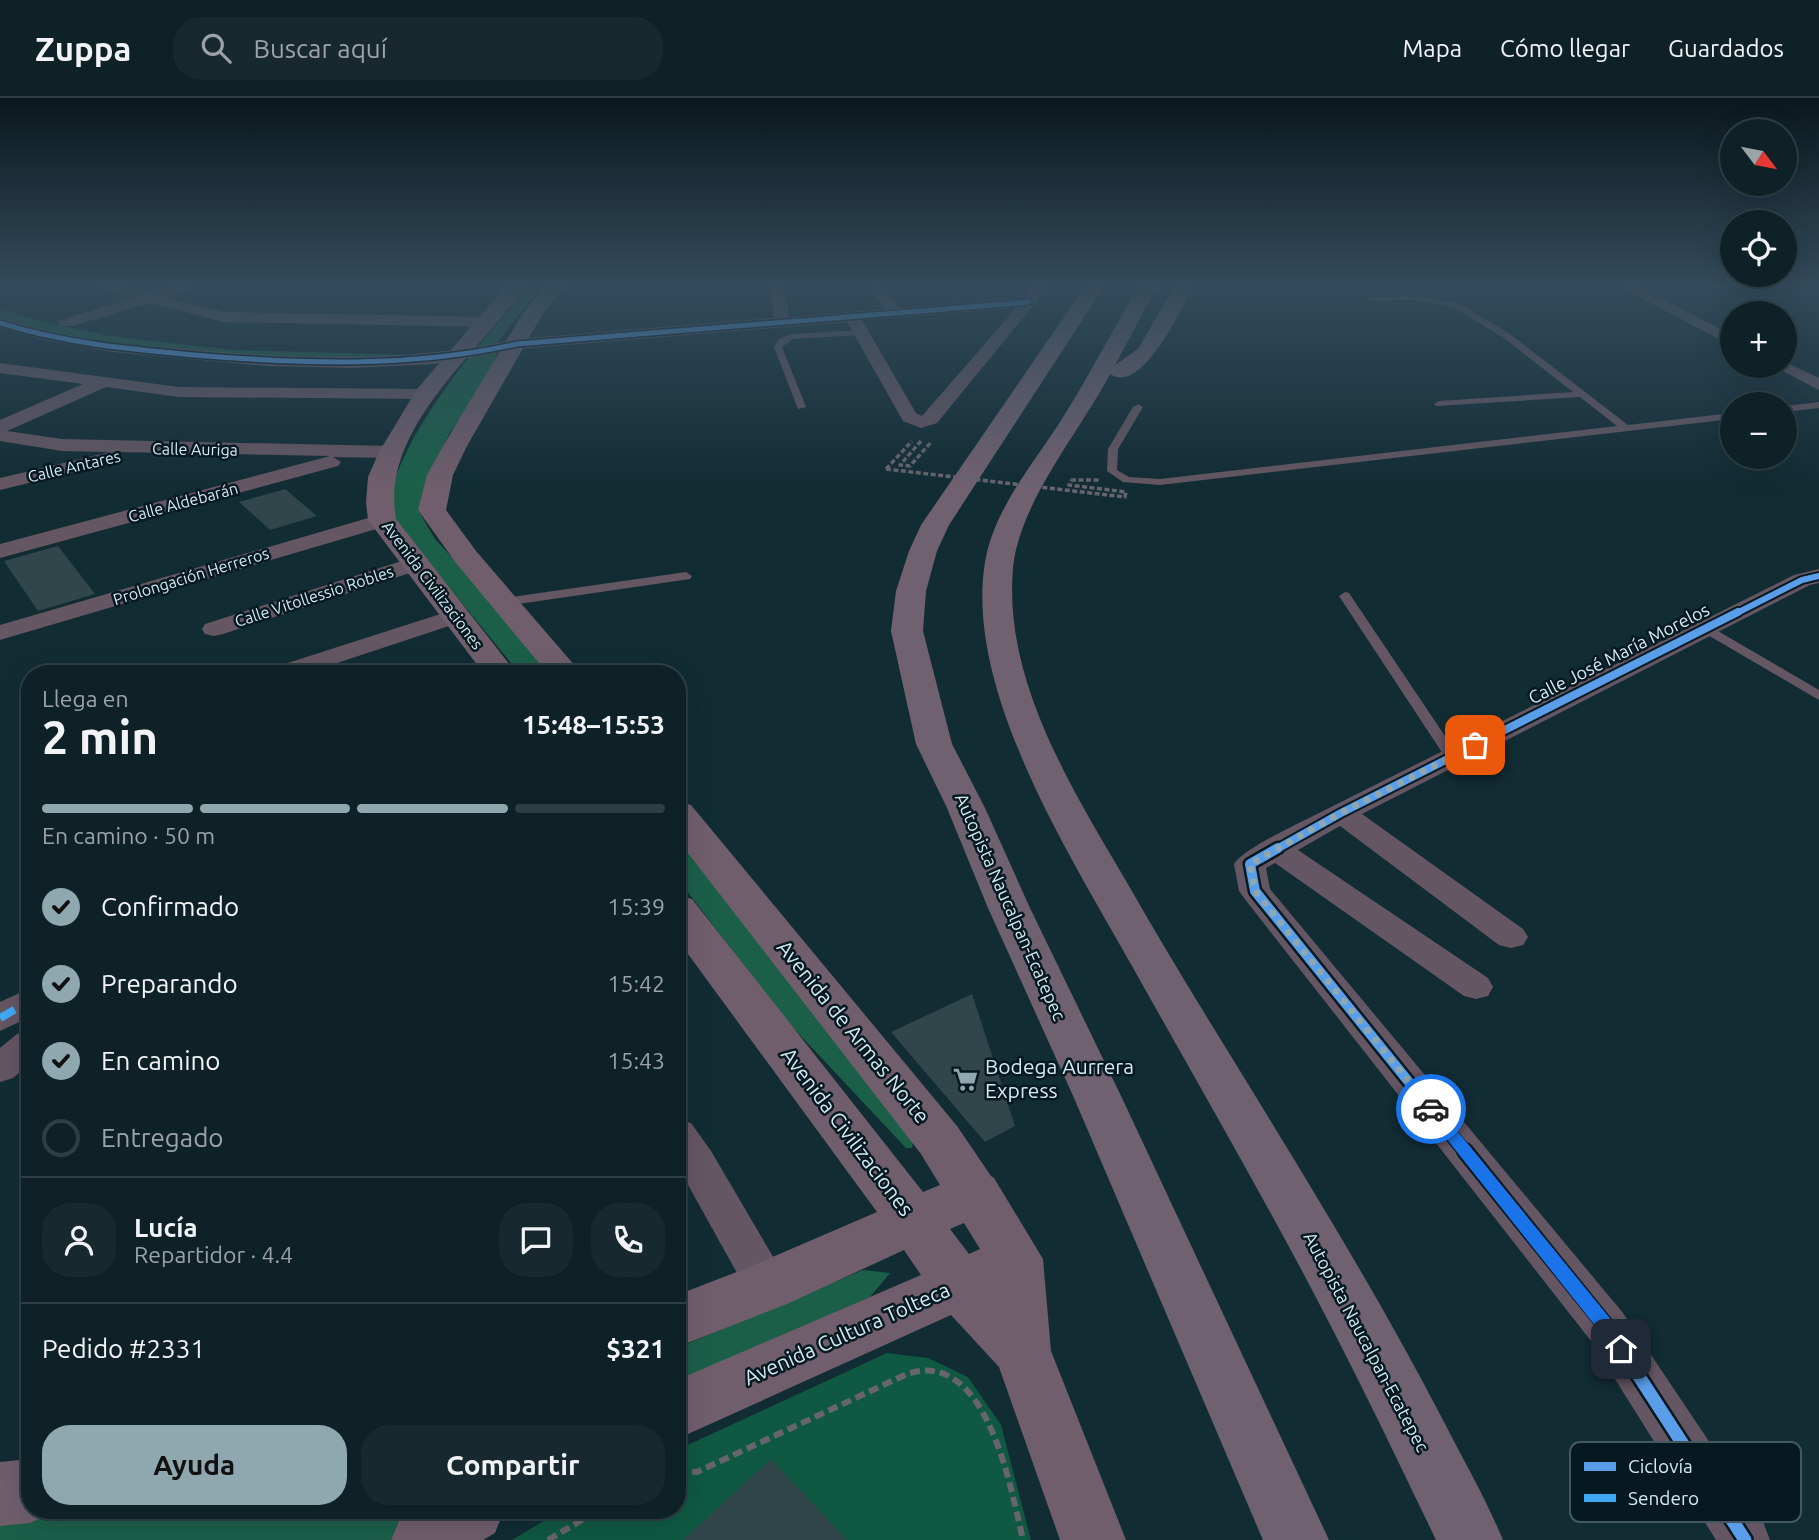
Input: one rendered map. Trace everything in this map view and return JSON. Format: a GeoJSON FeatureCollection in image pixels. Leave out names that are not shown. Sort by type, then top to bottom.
{"type":"FeatureCollection","features":[{"type":"Feature","properties":{"kind":"highway","name":"Autopista Naucalpan-Ecatepec"},"geometry":{"type":"LineString","coordinates":[[1051,352],[935,525],[923,551],[911,591],[907,631],[934,744],[966,808],[1009,908],[1098,1098],[1296,1540]]}},
{"type":"Feature","properties":{"kind":"highway","name":"Autopista Naucalpan-Ecatepec"},"geometry":{"type":"LineString","coordinates":[[1099,352],[1084,379],[1104,383]]}},
{"type":"Feature","properties":{"kind":"highway","name":"Autopista Naucalpan-Ecatepec"},"geometry":{"type":"LineString","coordinates":[[1109,352],[1093,381],[1104,383],[1146,353]]}},
{"type":"Feature","properties":{"kind":"highway","name":"Autopista Naucalpan-Ecatepec"},"geometry":{"type":"LineString","coordinates":[[1104,383],[1121,352]]}},
{"type":"Feature","properties":{"kind":"highway","name":"Autopista Naucalpan-Ecatepec"},"geometry":{"type":"LineString","coordinates":[[1126,352],[1020,505],[1002,551],[997,589],[1000,646],[1020,714],[1078,833],[1360,1321],[1470,1540]]}},
{"type":"Feature","properties":{"kind":"main road","name":"Avenida Civilizaciones"},"geometry":{"type":"LineString","coordinates":[[462,352],[428,390],[394,448],[381,477],[402,504],[415,564],[494,665]]}},
{"type":"Feature","properties":{"kind":"main road"},"geometry":{"type":"LineString","coordinates":[[394,448],[473,417],[512,352]]}},
{"type":"Feature","properties":{"kind":"main road"},"geometry":{"type":"LineString","coordinates":[[428,390],[463,384],[494,384]]}},
{"type":"Feature","properties":{"kind":"main road"},"geometry":{"type":"LineString","coordinates":[[411,418],[440,431]]}},
{"type":"Feature","properties":{"kind":"main road"},"geometry":{"type":"LineString","coordinates":[[402,504],[440,475],[440,431]]}},
{"type":"Feature","properties":{"kind":"main road"},"geometry":{"type":"LineString","coordinates":[[402,504],[432,510],[450,537],[558,665]]}},
{"type":"Feature","properties":{"kind":"main road","name":"Avenida de Armas Norte"},"geometry":{"type":"LineString","coordinates":[[686,824],[939,1140],[1016,1259]]}},
{"type":"Feature","properties":{"kind":"main road","name":"Avenida Civilizaciones"},"geometry":{"type":"LineString","coordinates":[[686,921],[960,1285],[1022,1351]]}},
{"type":"Feature","properties":{"kind":"main road"},"geometry":{"type":"LineString","coordinates":[[686,1317],[766,1286],[976,1194]]}},
{"type":"Feature","properties":{"kind":"main road","name":"Avenida Civilizaciones"},"geometry":{"type":"LineString","coordinates":[[1016,1259],[1022,1351],[1093,1540]]}},
{"type":"Feature","properties":{"kind":"main road","name":"Avenida Cultura Tolteca"},"geometry":{"type":"LineString","coordinates":[[686,1406],[1016,1259]]}},
{"type":"Feature","properties":{"kind":"main road"},"geometry":{"type":"LineString","coordinates":[[0,1494],[21,1492]]}},
{"type":"Feature","properties":{"kind":"main road"},"geometry":{"type":"LineString","coordinates":[[424,1540],[458,1519]]}},
{"type":"Feature","properties":{"kind":"street"},"geometry":{"type":"LineString","coordinates":[[163,352],[248,360],[376,362],[477,352]]}},
{"type":"Feature","properties":{"kind":"street"},"geometry":{"type":"LineString","coordinates":[[871,352],[909,417],[921,422],[931,419],[987,352]]}},
{"type":"Feature","properties":{"kind":"street"},"geometry":{"type":"LineString","coordinates":[[0,369],[178,392],[428,390]]}},
{"type":"Feature","properties":{"kind":"street"},"geometry":{"type":"LineString","coordinates":[[1797,374],[1819,386]]}},
{"type":"Feature","properties":{"kind":"street"},"geometry":{"type":"LineString","coordinates":[[0,426],[101,383]]}},
{"type":"Feature","properties":{"kind":"street","name":"Calle Auriga"},"geometry":{"type":"LineString","coordinates":[[0,435],[62,445],[148,448],[365,452],[394,448]]}},
{"type":"Feature","properties":{"kind":"street","name":"Calle Antares"},"geometry":{"type":"LineString","coordinates":[[0,484],[148,448]]}},
{"type":"Feature","properties":{"kind":"street","name":"Calle Aldebarán"},"geometry":{"type":"LineString","coordinates":[[0,551],[365,452]]}},
{"type":"Feature","properties":{"kind":"street","name":"Prolongación Herreros"},"geometry":{"type":"LineString","coordinates":[[0,633],[402,504]]}},
{"type":"Feature","properties":{"kind":"street","name":"Calle Vitollessio Robles"},"geometry":{"type":"LineString","coordinates":[[214,629],[415,564]]}},
{"type":"Feature","properties":{"kind":"street","name":"Calle José María Morelos"},"geometry":{"type":"LineString","coordinates":[[1263,856],[1341,813],[1706,628],[1802,580],[1819,576]]}},
{"type":"Feature","properties":{"kind":"street"},"geometry":{"type":"LineString","coordinates":[[305,665],[456,615]]}},
{"type":"Feature","properties":{"kind":"street"},"geometry":{"type":"LineString","coordinates":[[1341,813],[1511,937]]}},
{"type":"Feature","properties":{"kind":"street"},"geometry":{"type":"LineString","coordinates":[[1476,987],[1263,856],[1255,891],[1607,1327],[1682,1442]]}},
{"type":"Feature","properties":{"kind":"street"},"geometry":{"type":"LineString","coordinates":[[0,1018],[21,1006]]}},
{"type":"Feature","properties":{"kind":"street"},"geometry":{"type":"LineString","coordinates":[[0,1068],[21,1051]]}},
{"type":"Feature","properties":{"kind":"street"},"geometry":{"type":"LineString","coordinates":[[686,1147],[766,1286]]}},
{"type":"Feature","properties":{"kind":"street"},"geometry":{"type":"LineString","coordinates":[[1733,1522],[1745,1540]]}},
{"type":"Feature","properties":{"kind":"lane"},"geometry":{"type":"LineString","coordinates":[[780,352],[801,407]]}},
{"type":"Feature","properties":{"kind":"lane"},"geometry":{"type":"LineString","coordinates":[[1529,352],[1628,429]]}},
{"type":"Feature","properties":{"kind":"lane"},"geometry":{"type":"LineString","coordinates":[[1439,404],[1585,394]]}},
{"type":"Feature","properties":{"kind":"lane"},"geometry":{"type":"LineString","coordinates":[[1797,408],[1819,405]]}},
{"type":"Feature","properties":{"kind":"lane"},"geometry":{"type":"LineString","coordinates":[[1138,408],[1113,449],[1112,471],[1128,480],[1160,482],[1720,418]]}},
{"type":"Feature","properties":{"kind":"lane"},"geometry":{"type":"LineString","coordinates":[[505,602],[687,576]]}},
{"type":"Feature","properties":{"kind":"lane"},"geometry":{"type":"LineString","coordinates":[[1345,596],[1452,757]]}},
{"type":"Feature","properties":{"kind":"lane"},"geometry":{"type":"LineString","coordinates":[[1706,628],[1819,696]]}},
{"type":"Feature","properties":{"kind":"path"},"geometry":{"type":"LineString","coordinates":[[886,469],[1125,497],[1126,492],[1069,485],[1071,480]]}},
{"type":"Feature","properties":{"kind":"path"},"geometry":{"type":"LineString","coordinates":[[686,1471],[697,1472],[899,1378],[919,1371],[944,1373],[975,1397],[994,1429],[1023,1540]]}},
{"type":"Feature","properties":{"kind":"path"},"geometry":{"type":"LineString","coordinates":[[548,1540],[584,1519]]}},
{"type":"Feature","properties":{"kind":"green space"},"geometry":{"type":"Polygon","coordinates":[[[187,352],[409,355],[385,358],[187,352]]]}},
{"type":"Feature","properties":{"kind":"green space"},"geometry":{"type":"Polygon","coordinates":[[[474,352],[496,352],[497,365],[449,434],[428,478],[418,510],[435,539],[493,602],[545,665],[513,665],[391,516],[392,493],[403,459],[426,417],[474,352]]]}},
{"type":"Feature","properties":{"kind":"green space"},"geometry":{"type":"Polygon","coordinates":[[[686,849],[913,1142],[912,1148],[906,1148],[784,1018],[686,890],[686,849]]]}},
{"type":"Feature","properties":{"kind":"green space"},"geometry":{"type":"Polygon","coordinates":[[[863,1270],[890,1273],[870,1297],[686,1377],[686,1344],[863,1270]]]}},
{"type":"Feature","properties":{"kind":"green space"},"geometry":{"type":"Polygon","coordinates":[[[887,1353],[928,1358],[968,1377],[1001,1425],[1031,1540],[512,1540],[547,1519],[686,1519],[686,1446],[887,1353]]]}},
{"type":"Feature","properties":{"kind":"green space"},"geometry":{"type":"Polygon","coordinates":[[[0,1518],[428,1519],[394,1540],[0,1540],[0,1518]]]}},
{"type":"Feature","properties":{"kind":"building"},"geometry":{"type":"Polygon","coordinates":[[[285,489],[317,516],[270,530],[239,502],[285,489]]]}},
{"type":"Feature","properties":{"kind":"building"},"geometry":{"type":"Polygon","coordinates":[[[58,546],[95,594],[38,611],[4,561],[58,546]]]}},
{"type":"Feature","properties":{"kind":"building","name":"Bodega Aurrera Express"},"geometry":{"type":"Polygon","coordinates":[[[972,994],[1015,1126],[985,1142],[891,1032],[972,994]]]}},
{"type":"Feature","properties":{"kind":"building"},"geometry":{"type":"Polygon","coordinates":[[[771,1459],[847,1540],[683,1540],[771,1459]]]}},
{"type":"Feature","properties":{"kind":"marked path"},"geometry":{"type":"LineString","coordinates":[[0,1018],[21,1006]]}},
{"type":"Feature","properties":{"kind":"cycle path"},"geometry":{"type":"LineString","coordinates":[[163,352],[309,363],[393,362],[479,352]]}},
{"type":"Feature","properties":{"kind":"cycle path"},"geometry":{"type":"LineString","coordinates":[[1682,1442],[1607,1327],[1255,891],[1250,864],[1341,813],[1802,580],[1819,576]]}},
{"type":"Feature","properties":{"kind":"cycle path"},"geometry":{"type":"LineString","coordinates":[[1733,1522],[1745,1540]]}},
{"type":"Feature","properties":{"kind":"way so far"},"geometry":{"type":"LineString","coordinates":[[1431,1109],[1255,891],[1250,864],[1341,813],[1475,745]]}},
{"type":"Feature","properties":{"kind":"place","name":"Bodega Aurrera Express"},"geometry":{"type":"Point","coordinates":[965,1079]}},
{"type":"Feature","properties":{"kind":"route"},"geometry":{"type":"LineString","coordinates":[[1431,1109],[1607,1327],[1621,1349]]}}]}
